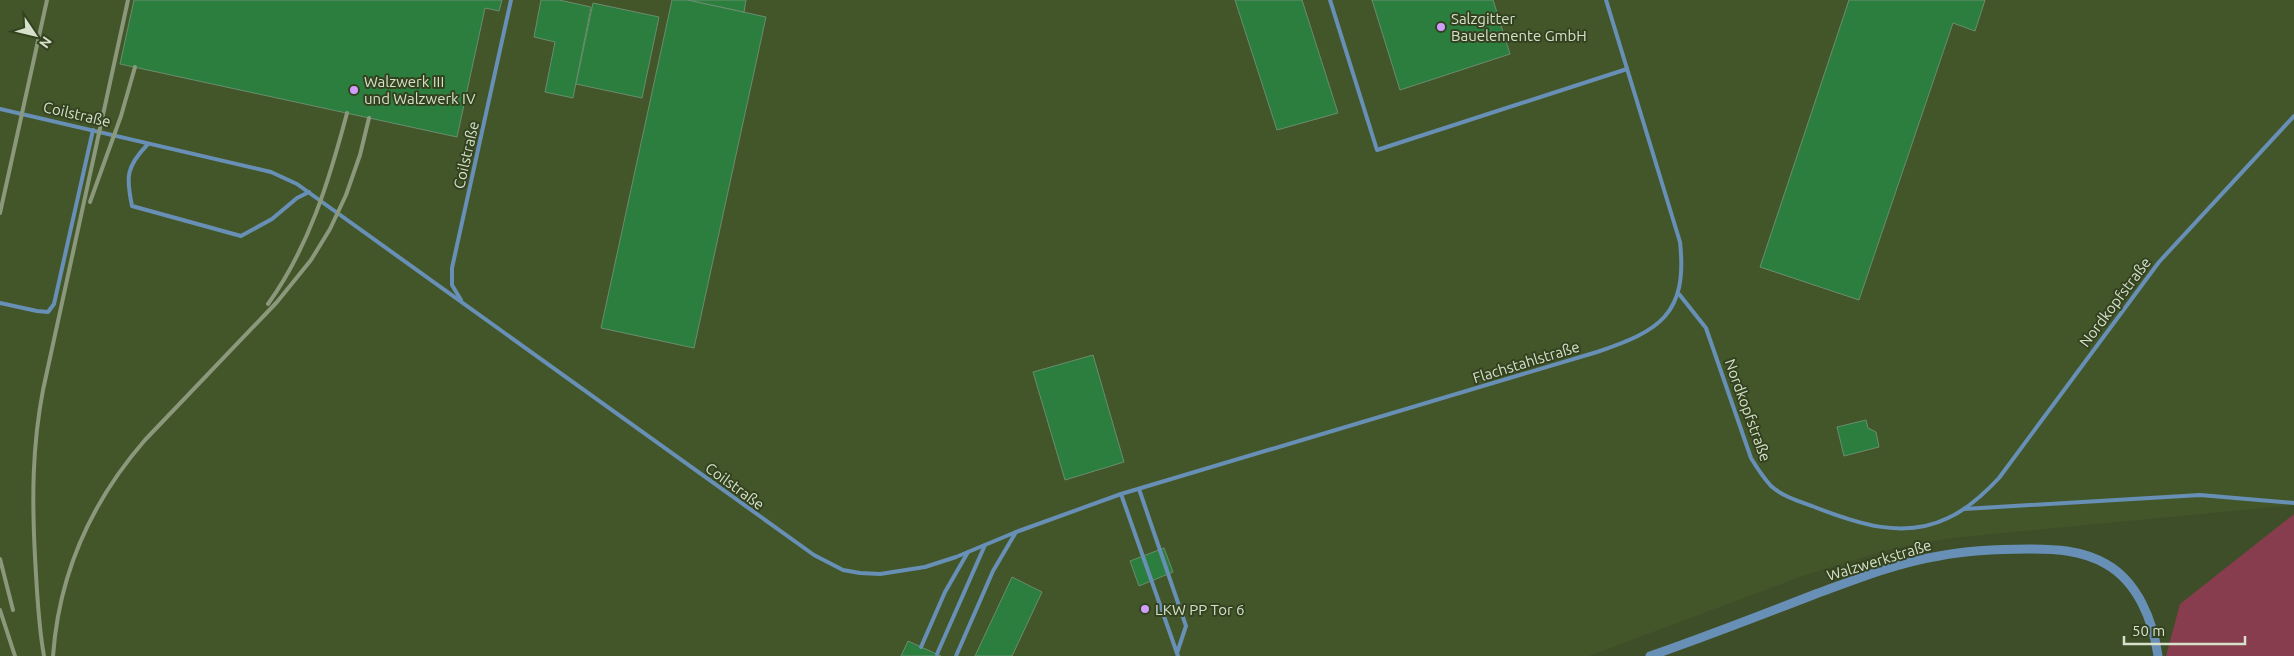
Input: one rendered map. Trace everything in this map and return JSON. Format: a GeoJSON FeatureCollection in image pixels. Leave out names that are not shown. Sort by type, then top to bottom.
{"type":"FeatureCollection","features":[{"type":"Feature","properties":{"kind":"street","name":"Walzwerkstraße"},"geometry":{"type":"LineString","coordinates":[[1650,656],[1838,586],[1910,562],[1971,551],[2035,549],[2070,551],[2089,555],[2114,570],[2132,587],[2140,600],[2149,620],[2158,656]]}},
{"type":"Feature","properties":{"kind":"lane","name":"Coilstraße"},"geometry":{"type":"LineString","coordinates":[[470,309],[457,296],[452,284],[452,268],[511,0]]}},
{"type":"Feature","properties":{"kind":"lane"},"geometry":{"type":"LineString","coordinates":[[1330,0],[1377,150],[1627,69]]}},
{"type":"Feature","properties":{"kind":"lane","name":"Flachstahlstraße"},"geometry":{"type":"LineString","coordinates":[[1016,532],[1121,494],[1629,341],[1662,320],[1673,307],[1679,294],[1682,261],[1680,242],[1606,0]]}},
{"type":"Feature","properties":{"kind":"lane","name":"Coilstraße"},"geometry":{"type":"LineString","coordinates":[[0,109],[271,172],[308,192],[779,532],[814,555],[843,570],[880,574],[925,567],[1016,532]]}},
{"type":"Feature","properties":{"kind":"lane","name":"Nordkopfstraße"},"geometry":{"type":"LineString","coordinates":[[1679,294],[1706,328],[1751,458],[1772,487],[1790,498],[1826,513],[1880,528],[1901,529],[1928,525],[1947,519],[1964,509],[1982,496],[1999,478],[2159,262],[2294,116]]}},
{"type":"Feature","properties":{"kind":"lane"},"geometry":{"type":"LineString","coordinates":[[0,302],[48,312],[54,304],[93,130]]}},
{"type":"Feature","properties":{"kind":"lane"},"geometry":{"type":"LineString","coordinates":[[147,144],[134,158],[127,181],[132,206],[241,236],[272,219],[308,192]]}},
{"type":"Feature","properties":{"kind":"lane"},"geometry":{"type":"LineString","coordinates":[[1139,489],[1186,626],[1177,654]]}},
{"type":"Feature","properties":{"kind":"lane"},"geometry":{"type":"LineString","coordinates":[[1121,494],[1177,654]]}},
{"type":"Feature","properties":{"kind":"lane","name":"Nordkopfstraße"},"geometry":{"type":"LineString","coordinates":[[1964,509],[2200,495],[2294,503]]}},
{"type":"Feature","properties":{"kind":"lane"},"geometry":{"type":"LineString","coordinates":[[956,656],[993,571],[1016,532]]}},
{"type":"Feature","properties":{"kind":"lane"},"geometry":{"type":"LineString","coordinates":[[937,654],[985,545]]}},
{"type":"Feature","properties":{"kind":"lane"},"geometry":{"type":"LineString","coordinates":[[921,647],[944,592],[968,552]]}},
{"type":"Feature","properties":{"kind":"shaded area"},"geometry":{"type":"Polygon","coordinates":[[[0,0],[2294,0],[2294,505],[1952,538],[1891,549],[1805,575],[1589,656],[0,656],[0,0]]]}},
{"type":"Feature","properties":{"kind":"shaded area"},"geometry":{"type":"Polygon","coordinates":[[[2294,514],[2294,656],[2166,656],[2180,604],[2294,514]]]}},
{"type":"Feature","properties":{"kind":"building","name":"Walzwerk III und Walzwerk IV"},"geometry":{"type":"Polygon","coordinates":[[[134,0],[502,0],[499,11],[485,8],[457,137],[120,64],[134,0]]]}},
{"type":"Feature","properties":{"kind":"building"},"geometry":{"type":"Polygon","coordinates":[[[541,0],[559,0],[591,7],[573,98],[545,92],[555,42],[534,37],[541,0]]]}},
{"type":"Feature","properties":{"kind":"building"},"geometry":{"type":"Polygon","coordinates":[[[672,0],[688,0],[766,17],[694,348],[601,328],[672,0]]]}},
{"type":"Feature","properties":{"kind":"building"},"geometry":{"type":"Polygon","coordinates":[[[688,0],[746,0],[744,12],[688,0]]]}},
{"type":"Feature","properties":{"kind":"building"},"geometry":{"type":"Polygon","coordinates":[[[1235,0],[1302,0],[1338,113],[1277,130],[1235,0]]]}},
{"type":"Feature","properties":{"kind":"building","name":"Salzgitter Bauelemente GmbH"},"geometry":{"type":"Polygon","coordinates":[[[1372,0],[1493,0],[1510,54],[1400,90],[1372,0]]]}},
{"type":"Feature","properties":{"kind":"building"},"geometry":{"type":"Polygon","coordinates":[[[1849,0],[1985,0],[1975,31],[1953,23],[1859,300],[1760,267],[1849,0]]]}},
{"type":"Feature","properties":{"kind":"building"},"geometry":{"type":"Polygon","coordinates":[[[593,3],[659,17],[642,98],[576,84],[593,3]]]}},
{"type":"Feature","properties":{"kind":"building"},"geometry":{"type":"Polygon","coordinates":[[[1093,355],[1124,462],[1065,480],[1033,372],[1093,355]]]}},
{"type":"Feature","properties":{"kind":"building"},"geometry":{"type":"Polygon","coordinates":[[[1866,420],[1868,428],[1876,432],[1879,447],[1844,456],[1837,427],[1866,420]]]}},
{"type":"Feature","properties":{"kind":"building"},"geometry":{"type":"Polygon","coordinates":[[[1164,548],[1173,572],[1139,586],[1130,561],[1164,548]]]}},
{"type":"Feature","properties":{"kind":"building"},"geometry":{"type":"Polygon","coordinates":[[[1012,577],[1042,592],[1012,656],[975,656],[1012,577]]]}},
{"type":"Feature","properties":{"kind":"building"},"geometry":{"type":"Polygon","coordinates":[[[908,641],[941,656],[901,656],[908,641]]]}},
{"type":"Feature","properties":{"kind":"railway"},"geometry":{"type":"LineString","coordinates":[[0,213],[47,0]]}},
{"type":"Feature","properties":{"kind":"railway"},"geometry":{"type":"LineString","coordinates":[[44,656],[38,606],[33,494],[39,411],[128,0]]}},
{"type":"Feature","properties":{"kind":"railway"},"geometry":{"type":"LineString","coordinates":[[90,202],[121,116],[135,67]]}},
{"type":"Feature","properties":{"kind":"railway"},"geometry":{"type":"LineString","coordinates":[[268,304],[295,260],[316,213],[333,164],[347,113]]}},
{"type":"Feature","properties":{"kind":"railway"},"geometry":{"type":"LineString","coordinates":[[53,656],[56,625],[62,596],[71,568],[81,540],[109,488],[145,440],[277,302],[311,260],[330,229],[346,195],[360,155],[369,118]]}},
{"type":"Feature","properties":{"kind":"railway"},"geometry":{"type":"LineString","coordinates":[[0,559],[13,610]]}},
{"type":"Feature","properties":{"kind":"railway"},"geometry":{"type":"LineString","coordinates":[[0,610],[15,656]]}},
{"type":"Feature","properties":{"kind":"place","name":"Salzgitter Bauelemente GmbH"},"geometry":{"type":"Point","coordinates":[1441,27]}},
{"type":"Feature","properties":{"kind":"place","name":"Walzwerk III und Walzwerk IV"},"geometry":{"type":"Point","coordinates":[354,90]}},
{"type":"Feature","properties":{"kind":"place","name":"LKW PP Tor 6"},"geometry":{"type":"Point","coordinates":[1145,609]}}]}
